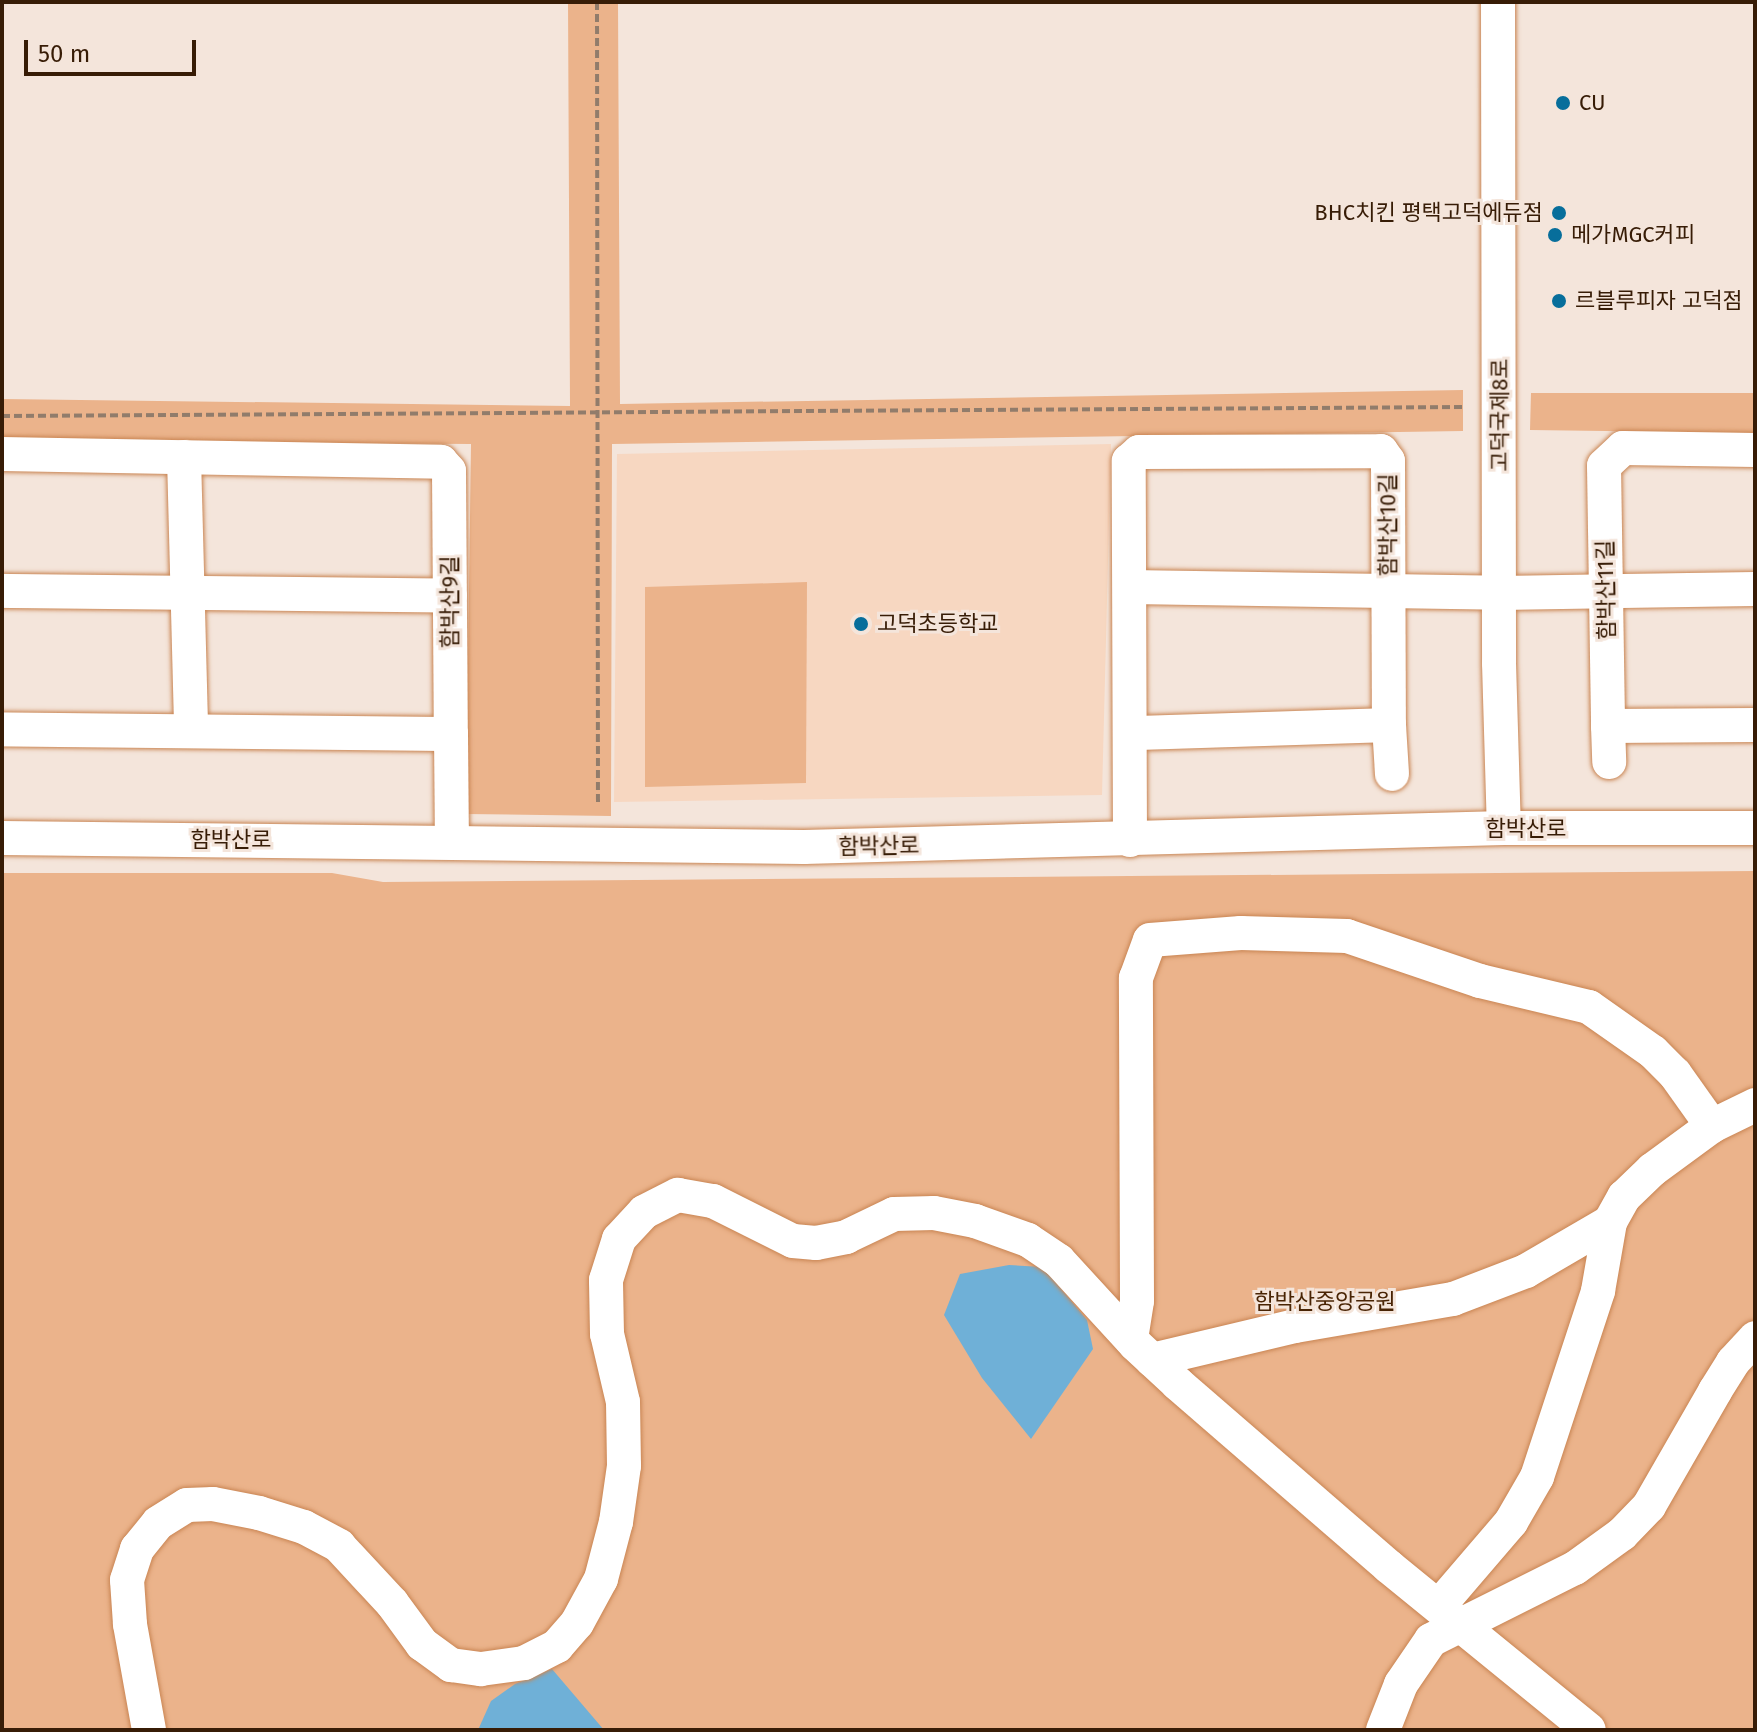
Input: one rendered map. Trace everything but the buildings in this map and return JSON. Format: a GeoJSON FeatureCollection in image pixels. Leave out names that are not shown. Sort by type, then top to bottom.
{"type":"FeatureCollection","features":[{"type":"Feature","properties":{"kind":"street","name":"고덕국제8로"},"geometry":{"type":"LineString","coordinates":[[1498,2],[1504,828]]}},
{"type":"Feature","properties":{"kind":"street","name":"함박산11길"},"geometry":{"type":"LineString","coordinates":[[1609,762],[1604,466],[1623,448],[1755,450]]}},
{"type":"Feature","properties":{"kind":"street","name":"함박산10길"},"geometry":{"type":"LineString","coordinates":[[1130,840],[1129,461],[1139,452],[1381,451],[1388,461],[1392,774]]}},
{"type":"Feature","properties":{"kind":"street","name":"함박산9길"},"geometry":{"type":"LineString","coordinates":[[2,454],[441,462],[449,471],[452,842]]}},
{"type":"Feature","properties":{"kind":"street"},"geometry":{"type":"LineString","coordinates":[[184,457],[191,731]]}},
{"type":"Feature","properties":{"kind":"street"},"geometry":{"type":"LineString","coordinates":[[1130,587],[1500,593],[1755,589]]}},
{"type":"Feature","properties":{"kind":"street"},"geometry":{"type":"LineString","coordinates":[[2,591],[450,596]]}},
{"type":"Feature","properties":{"kind":"street"},"geometry":{"type":"LineString","coordinates":[[1131,733],[1389,725]]}},
{"type":"Feature","properties":{"kind":"street"},"geometry":{"type":"LineString","coordinates":[[1608,726],[1755,725]]}},
{"type":"Feature","properties":{"kind":"street"},"geometry":{"type":"LineString","coordinates":[[2,729],[451,734]]}},
{"type":"Feature","properties":{"kind":"street","name":"함박산로"},"geometry":{"type":"LineString","coordinates":[[2,838],[804,847],[1504,828],[1755,828]]}},
{"type":"Feature","properties":{"kind":"street"},"geometry":{"type":"LineString","coordinates":[[1142,1350],[1137,1301],[1136,978],[1150,940],[1241,933],[1347,936],[1480,981],[1589,1007],[1653,1052],[1675,1074],[1712,1126]]}},
{"type":"Feature","properties":{"kind":"street"},"geometry":{"type":"LineString","coordinates":[[1383,1730],[1384,1718],[1415,1659],[1452,1616],[1537,1477],[1598,1291],[1610,1222],[1624,1197],[1652,1170],[1712,1126],[1755,1105]]}},
{"type":"Feature","properties":{"kind":"street"},"geometry":{"type":"LineString","coordinates":[[149,1730],[130,1624],[127,1580],[137,1549],[158,1523],[187,1505],[213,1504],[259,1513],[304,1527],[339,1546],[392,1603],[422,1644],[451,1665],[481,1669],[524,1663],[557,1646],[577,1623],[601,1579],[616,1522],[624,1466],[623,1402],[607,1334],[606,1280],[619,1239],[644,1212],[678,1195],[713,1201],[768,1225],[793,1241],[816,1243],[846,1237],[894,1214],[934,1213],[975,1221],[1028,1240],[1059,1261],[1142,1350],[1388,1566],[1589,1730]]}},
{"type":"Feature","properties":{"kind":"street"},"geometry":{"type":"LineString","coordinates":[[1142,1350],[1453,1299],[1526,1271],[1610,1222]]}},
{"type":"Feature","properties":{"kind":"street"},"geometry":{"type":"LineString","coordinates":[[1452,1616],[1575,1568],[1622,1534],[1649,1506],[1715,1391],[1755,1338]]}},
{"type":"Feature","properties":{"kind":"path"},"geometry":{"type":"LineString","coordinates":[[597,2],[598,802]]}},
{"type":"Feature","properties":{"kind":"path"},"geometry":{"type":"LineString","coordinates":[[2,416],[1463,407]]}},
{"type":"Feature","properties":{"kind":"shaded area","name":"고덕초등학교"},"geometry":{"type":"Polygon","coordinates":[[[1111,444],[1102,795],[614,802],[617,454],[1111,444]]]}},
{"type":"Feature","properties":{"kind":"green space"},"geometry":{"type":"Polygon","coordinates":[[[568,2],[618,2],[620,404],[1463,390],[1463,431],[612,444],[611,816],[466,814],[471,444],[2,441],[2,399],[570,406],[568,2]]]}},
{"type":"Feature","properties":{"kind":"green space"},"geometry":{"type":"Polygon","coordinates":[[[1531,393],[1755,393],[1755,433],[1530,430],[1531,393]]]}},
{"type":"Feature","properties":{"kind":"green space"},"geometry":{"type":"Polygon","coordinates":[[[807,582],[806,783],[645,787],[645,587],[807,582]]]}},
{"type":"Feature","properties":{"kind":"green space","name":"함박산중앙공원"},"geometry":{"type":"Polygon","coordinates":[[[1755,871],[1755,1730],[2,1730],[2,873],[332,873],[383,882],[1755,871]]]}},
{"type":"Feature","properties":{"kind":"water"},"geometry":{"type":"Polygon","coordinates":[[[1009,1265],[1043,1267],[1087,1320],[1093,1349],[1031,1439],[982,1378],[944,1315],[960,1274],[1009,1265]]]}},
{"type":"Feature","properties":{"kind":"water"},"geometry":{"type":"Polygon","coordinates":[[[552,1669],[604,1730],[478,1730],[491,1701],[515,1684],[552,1669]]]}},
{"type":"Feature","properties":{"kind":"place","name":"CU"},"geometry":{"type":"Point","coordinates":[1563,103]}},
{"type":"Feature","properties":{"kind":"place","name":"BHC치킨 평택고덕에듀점"},"geometry":{"type":"Point","coordinates":[1559,213]}},
{"type":"Feature","properties":{"kind":"place","name":"메가MGC커피"},"geometry":{"type":"Point","coordinates":[1555,235]}},
{"type":"Feature","properties":{"kind":"place","name":"르블루피자 고덕점"},"geometry":{"type":"Point","coordinates":[1559,301]}},
{"type":"Feature","properties":{"kind":"place","name":"고덕초등학교"},"geometry":{"type":"Point","coordinates":[861,624]}}]}
